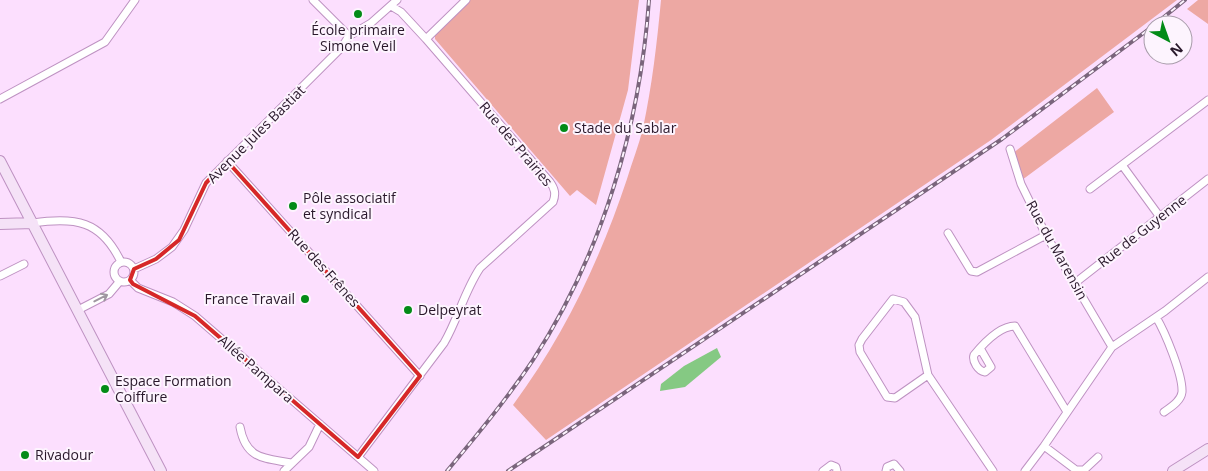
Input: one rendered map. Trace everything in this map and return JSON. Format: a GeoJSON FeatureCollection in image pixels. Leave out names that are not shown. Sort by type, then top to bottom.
{"type":"FeatureCollection","features":[{"type":"Feature","properties":{"kind":"main road"},"geometry":{"type":"LineString","coordinates":[[0,161],[161,471]]}},
{"type":"Feature","properties":{"kind":"main road"},"geometry":{"type":"LineString","coordinates":[[0,224],[33,223]]}},
{"type":"Feature","properties":{"kind":"main road"},"geometry":{"type":"LineString","coordinates":[[1173,471],[1208,449]]}},
{"type":"Feature","properties":{"kind":"street"},"geometry":{"type":"LineString","coordinates":[[0,98],[79,58],[105,42],[135,0]]}},
{"type":"Feature","properties":{"kind":"street"},"geometry":{"type":"LineString","coordinates":[[313,0],[348,36],[371,23],[397,0]]}},
{"type":"Feature","properties":{"kind":"street"},"geometry":{"type":"LineString","coordinates":[[426,39],[466,0]]}},
{"type":"Feature","properties":{"kind":"street","name":"Rue des Prairies"},"geometry":{"type":"LineString","coordinates":[[358,457],[420,376],[451,331],[463,299],[480,268],[553,202],[555,196],[554,188],[550,182],[426,39],[401,12],[391,6]]}},
{"type":"Feature","properties":{"kind":"street","name":"Avenue Jules Bastiat"},"geometry":{"type":"LineString","coordinates":[[134,269],[156,259],[179,240],[206,183],[342,47],[348,36]]}},
{"type":"Feature","properties":{"kind":"street"},"geometry":{"type":"LineString","coordinates":[[1090,189],[1208,100]]}},
{"type":"Feature","properties":{"kind":"street","name":"Rue du Marensin"},"geometry":{"type":"LineString","coordinates":[[1010,149],[1020,184],[1046,235],[1112,347]]}},
{"type":"Feature","properties":{"kind":"street","name":"Rue des Frênes"},"geometry":{"type":"LineString","coordinates":[[228,161],[420,376]]}},
{"type":"Feature","properties":{"kind":"street"},"geometry":{"type":"LineString","coordinates":[[1122,165],[1160,217]]}},
{"type":"Feature","properties":{"kind":"street","name":"Rue de Guyenne"},"geometry":{"type":"LineString","coordinates":[[1075,283],[1208,179]]}},
{"type":"Feature","properties":{"kind":"street"},"geometry":{"type":"LineString","coordinates":[[33,223],[56,219],[79,221],[102,234],[110,241],[121,262]]}},
{"type":"Feature","properties":{"kind":"street"},"geometry":{"type":"LineString","coordinates":[[948,233],[971,270],[978,272],[1046,235]]}},
{"type":"Feature","properties":{"kind":"street"},"geometry":{"type":"LineString","coordinates":[[78,310],[109,294],[120,281],[130,280],[134,275],[134,269],[127,262],[121,262],[114,270],[115,276],[120,281]]}},
{"type":"Feature","properties":{"kind":"street"},"geometry":{"type":"LineString","coordinates":[[0,276],[24,264]]}},
{"type":"Feature","properties":{"kind":"street"},"geometry":{"type":"LineString","coordinates":[[1024,471],[1044,446],[1112,347],[1156,317],[1208,277]]}},
{"type":"Feature","properties":{"kind":"street","name":"Allée Pampara"},"geometry":{"type":"LineString","coordinates":[[130,280],[138,288],[173,302],[195,316],[374,471]]}},
{"type":"Feature","properties":{"kind":"street"},"geometry":{"type":"LineString","coordinates":[[928,375],[895,398],[887,397],[860,352],[859,345],[862,339],[893,299],[904,302],[916,317],[928,375],[993,471]]}},
{"type":"Feature","properties":{"kind":"street"},"geometry":{"type":"LineString","coordinates":[[1156,317],[1180,378],[1182,394],[1176,403],[1164,412]]}},
{"type":"Feature","properties":{"kind":"street"},"geometry":{"type":"LineString","coordinates":[[980,348],[1008,326],[1015,326],[1067,412]]}},
{"type":"Feature","properties":{"kind":"street"},"geometry":{"type":"LineString","coordinates":[[284,471],[309,446],[320,424]]}},
{"type":"Feature","properties":{"kind":"street"},"geometry":{"type":"LineString","coordinates":[[240,427],[245,443],[258,455],[271,461],[291,463]]}},
{"type":"Feature","properties":{"kind":"street"},"geometry":{"type":"LineString","coordinates":[[1044,446],[1076,470],[1084,470],[1098,457]]}},
{"type":"Feature","properties":{"kind":"street"},"geometry":{"type":"LineString","coordinates":[[886,471],[887,467],[894,464],[900,471]]}},
{"type":"Feature","properties":{"kind":"street"},"geometry":{"type":"LineString","coordinates":[[823,471],[831,465],[836,467],[837,471]]}},
{"type":"Feature","properties":{"kind":"highlighted area"},"geometry":{"type":"Polygon","coordinates":[[[227,161],[420,376],[358,457],[195,316],[133,284],[130,280],[134,269],[156,259],[179,240],[206,183],[227,161]]]}},
{"type":"Feature","properties":{"kind":"shaded area","name":"Stade du Sablar"},"geometry":{"type":"Polygon","coordinates":[[[470,0],[639,0],[628,90],[596,205],[577,190],[570,196],[435,39],[435,35],[470,0]]]}},
{"type":"Feature","properties":{"kind":"shaded area"},"geometry":{"type":"Polygon","coordinates":[[[661,0],[1177,0],[1157,15],[1143,15],[1143,26],[991,140],[546,440],[513,405],[549,352],[564,325],[593,268],[605,239],[643,128],[654,64],[661,0]]]}},
{"type":"Feature","properties":{"kind":"shaded area"},"geometry":{"type":"Polygon","coordinates":[[[1198,0],[1208,0],[1208,24],[1187,9],[1198,0]]]}},
{"type":"Feature","properties":{"kind":"shaded area"},"geometry":{"type":"Polygon","coordinates":[[[1097,88],[1114,112],[1022,180],[1013,153],[1097,88]]]}},
{"type":"Feature","properties":{"kind":"shaded area"},"geometry":{"type":"Polygon","coordinates":[[[717,348],[721,357],[685,387],[660,391],[661,384],[684,366],[717,348]]]}},
{"type":"Feature","properties":{"kind":"railway"},"geometry":{"type":"LineString","coordinates":[[447,471],[502,403],[533,360],[579,277],[598,233],[614,188],[627,141],[637,94],[649,0]]}},
{"type":"Feature","properties":{"kind":"railway"},"geometry":{"type":"LineString","coordinates":[[1166,15],[1185,0]]}},
{"type":"Feature","properties":{"kind":"railway"},"geometry":{"type":"LineString","coordinates":[[508,471],[1002,139],[1143,33]]}},
{"type":"Feature","properties":{"kind":"place","name":"École primaire Simone Veil"},"geometry":{"type":"Point","coordinates":[358,14]}},
{"type":"Feature","properties":{"kind":"place","name":"Stade du Sablar"},"geometry":{"type":"Point","coordinates":[564,128]}},
{"type":"Feature","properties":{"kind":"place","name":"Pôle associatif et syndical"},"geometry":{"type":"Point","coordinates":[293,206]}},
{"type":"Feature","properties":{"kind":"place","name":"France Travail"},"geometry":{"type":"Point","coordinates":[305,299]}},
{"type":"Feature","properties":{"kind":"place","name":"Delpeyrat"},"geometry":{"type":"Point","coordinates":[408,310]}},
{"type":"Feature","properties":{"kind":"place","name":"Espace Formation Coiffure"},"geometry":{"type":"Point","coordinates":[105,389]}},
{"type":"Feature","properties":{"kind":"place","name":"Rivadour"},"geometry":{"type":"Point","coordinates":[25,455]}}]}
